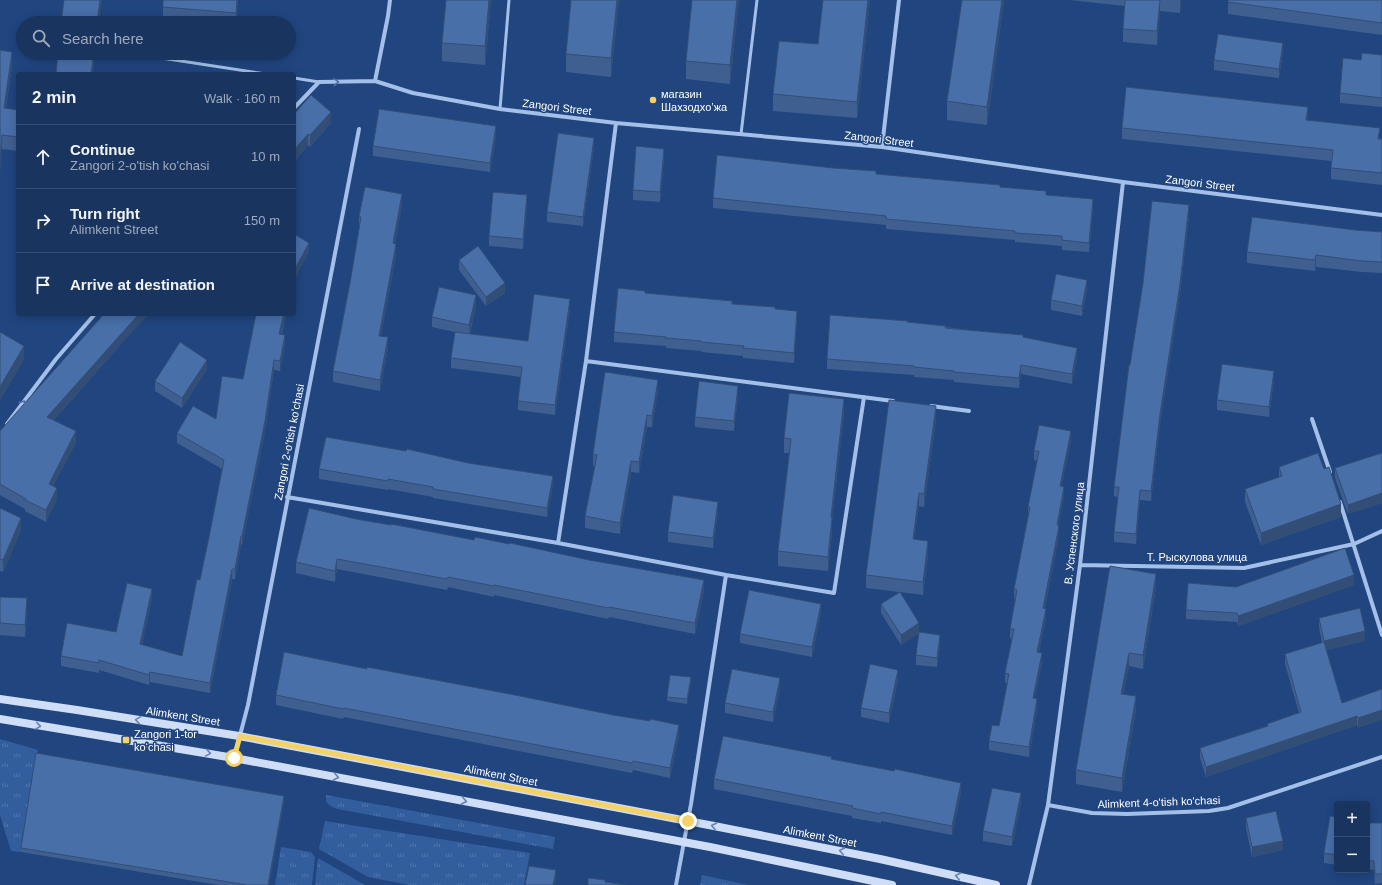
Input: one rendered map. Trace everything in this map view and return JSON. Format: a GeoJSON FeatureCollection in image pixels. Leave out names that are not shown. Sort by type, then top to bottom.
{"type":"FeatureCollection","features":[{"type":"Feature","properties":{"kind":"main road","name":"Alimkent Street"},"geometry":{"type":"LineString","coordinates":[[0,699],[240,736],[688,821],[880,859],[996,885]]}},
{"type":"Feature","properties":{"kind":"main road"},"geometry":{"type":"LineString","coordinates":[[0,719],[234,758],[684,842],[892,885]]}},
{"type":"Feature","properties":{"kind":"street"},"geometry":{"type":"LineString","coordinates":[[374,81],[390,0]]}},
{"type":"Feature","properties":{"kind":"street"},"geometry":{"type":"LineString","coordinates":[[882,147],[899,0]]}},
{"type":"Feature","properties":{"kind":"street","name":"Zangori Street"},"geometry":{"type":"LineString","coordinates":[[319,82],[374,81],[413,93],[500,109],[616,123],[882,147],[1123,182],[1382,215]]}},
{"type":"Feature","properties":{"kind":"street"},"geometry":{"type":"LineString","coordinates":[[296,106],[319,82]]}},
{"type":"Feature","properties":{"kind":"street"},"geometry":{"type":"LineString","coordinates":[[558,544],[586,361],[616,123]]}},
{"type":"Feature","properties":{"kind":"street","name":"Zangori 2-o'tish ko'chasi"},"geometry":{"type":"LineString","coordinates":[[234,758],[248,705],[359,129]]}},
{"type":"Feature","properties":{"kind":"street","name":"В. Успенского улица"},"geometry":{"type":"LineString","coordinates":[[1029,885],[1048,805],[1080,565],[1123,182]]}},
{"type":"Feature","properties":{"kind":"street"},"geometry":{"type":"LineString","coordinates":[[2,430],[56,359],[93,316]]}},
{"type":"Feature","properties":{"kind":"street"},"geometry":{"type":"LineString","coordinates":[[586,361],[901,402]]}},
{"type":"Feature","properties":{"kind":"street"},"geometry":{"type":"LineString","coordinates":[[287,497],[834,593],[864,397]]}},
{"type":"Feature","properties":{"kind":"street"},"geometry":{"type":"LineString","coordinates":[[924,405],[969,411]]}},
{"type":"Feature","properties":{"kind":"street"},"geometry":{"type":"LineString","coordinates":[[1312,420],[1332,478]]}},
{"type":"Feature","properties":{"kind":"street"},"geometry":{"type":"LineString","coordinates":[[1340,500],[1382,635]]}},
{"type":"Feature","properties":{"kind":"street","name":"Т. Рыскулова улица"},"geometry":{"type":"LineString","coordinates":[[1080,565],[1244,568],[1354,544],[1382,531]]}},
{"type":"Feature","properties":{"kind":"street"},"geometry":{"type":"LineString","coordinates":[[676,885],[688,821],[726,575]]}},
{"type":"Feature","properties":{"kind":"street","name":"Alimkent 4-o'tish ko'chasi"},"geometry":{"type":"LineString","coordinates":[[1048,805],[1099,813],[1127,814],[1209,811],[1228,808],[1382,757]]}},
{"type":"Feature","properties":{"kind":"lane"},"geometry":{"type":"LineString","coordinates":[[500,109],[509,0]]}},
{"type":"Feature","properties":{"kind":"lane"},"geometry":{"type":"LineString","coordinates":[[741,134],[757,0]]}},
{"type":"Feature","properties":{"kind":"lane"},"geometry":{"type":"LineString","coordinates":[[175,60],[253,72]]}},
{"type":"Feature","properties":{"kind":"lane"},"geometry":{"type":"LineString","coordinates":[[296,78],[319,82]]}},
{"type":"Feature","properties":{"kind":"green space"},"geometry":{"type":"Polygon","coordinates":[[[0,739],[38,750],[21,852],[11,851],[0,815],[0,739]]]}},
{"type":"Feature","properties":{"kind":"green space"},"geometry":{"type":"Polygon","coordinates":[[[326,795],[555,837],[553,849],[338,809],[332,807],[326,802],[326,795]]]}},
{"type":"Feature","properties":{"kind":"green space"},"geometry":{"type":"Polygon","coordinates":[[[325,821],[530,853],[524,885],[409,885],[368,877],[319,849],[325,821]]]}},
{"type":"Feature","properties":{"kind":"green space"},"geometry":{"type":"Polygon","coordinates":[[[281,847],[311,852],[315,857],[312,885],[275,885],[281,847]]]}},
{"type":"Feature","properties":{"kind":"green space"},"geometry":{"type":"Polygon","coordinates":[[[318,858],[365,885],[315,885],[318,858]]]}},
{"type":"Feature","properties":{"kind":"green space"},"geometry":{"type":"Polygon","coordinates":[[[702,875],[748,885],[700,885],[702,875]]]}},
{"type":"Feature","properties":{"kind":"building"},"geometry":{"type":"Polygon","coordinates":[[[64,0],[100,0],[98,16],[62,16],[64,0]]]}},
{"type":"Feature","properties":{"kind":"building"},"geometry":{"type":"Polygon","coordinates":[[[163,0],[237,0],[236,13],[163,7],[163,0]]]}},
{"type":"Feature","properties":{"kind":"building"},"geometry":{"type":"Polygon","coordinates":[[[446,0],[489,0],[485,46],[442,43],[446,0]]]}},
{"type":"Feature","properties":{"kind":"building"},"geometry":{"type":"Polygon","coordinates":[[[571,0],[617,0],[611,58],[566,54],[571,0]]]}},
{"type":"Feature","properties":{"kind":"building"},"geometry":{"type":"Polygon","coordinates":[[[692,0],[737,0],[730,65],[686,61],[692,0]]]}},
{"type":"Feature","properties":{"kind":"building"},"geometry":{"type":"Polygon","coordinates":[[[823,0],[868,0],[857,102],[773,94],[779,41],[818,44],[823,0]]]}},
{"type":"Feature","properties":{"kind":"building"},"geometry":{"type":"Polygon","coordinates":[[[962,0],[1002,0],[987,107],[947,101],[962,0]]]}},
{"type":"Feature","properties":{"kind":"building"},"geometry":{"type":"Polygon","coordinates":[[[1125,0],[1160,0],[1157,31],[1123,29],[1125,0]]]}},
{"type":"Feature","properties":{"kind":"building"},"geometry":{"type":"Polygon","coordinates":[[[1228,0],[1382,0],[1382,23],[1228,2],[1228,0]]]}},
{"type":"Feature","properties":{"kind":"building"},"geometry":{"type":"Polygon","coordinates":[[[1218,34],[1283,43],[1279,69],[1214,60],[1218,34]]]}},
{"type":"Feature","properties":{"kind":"building"},"geometry":{"type":"Polygon","coordinates":[[[0,50],[12,52],[4,108],[16,110],[16,137],[2,135],[0,161],[0,50]]]}},
{"type":"Feature","properties":{"kind":"building"},"geometry":{"type":"Polygon","coordinates":[[[1362,53],[1382,55],[1382,98],[1340,93],[1343,58],[1361,60],[1362,53]]]}},
{"type":"Feature","properties":{"kind":"building"},"geometry":{"type":"Polygon","coordinates":[[[57,60],[93,60],[91,72],[56,72],[57,60]]]}},
{"type":"Feature","properties":{"kind":"building"},"geometry":{"type":"Polygon","coordinates":[[[1126,87],[1308,107],[1306,120],[1380,128],[1378,139],[1382,139],[1382,173],[1331,168],[1333,150],[1122,128],[1126,87]]]}},
{"type":"Feature","properties":{"kind":"building"},"geometry":{"type":"Polygon","coordinates":[[[311,95],[331,112],[296,148],[296,112],[311,95]]]}},
{"type":"Feature","properties":{"kind":"building"},"geometry":{"type":"Polygon","coordinates":[[[379,109],[496,126],[490,163],[373,146],[379,109]]]}},
{"type":"Feature","properties":{"kind":"building"},"geometry":{"type":"Polygon","coordinates":[[[558,133],[594,138],[583,217],[547,212],[558,133]]]}},
{"type":"Feature","properties":{"kind":"building"},"geometry":{"type":"Polygon","coordinates":[[[636,146],[664,149],[660,192],[633,190],[636,146]]]}},
{"type":"Feature","properties":{"kind":"building"},"geometry":{"type":"Polygon","coordinates":[[[717,155],[833,168],[876,171],[876,174],[1000,185],[1000,187],[1046,191],[1046,195],[1093,199],[1089,243],[1062,240],[1062,236],[1015,233],[1015,231],[886,219],[886,216],[713,198],[717,155]]]}},
{"type":"Feature","properties":{"kind":"building"},"geometry":{"type":"Polygon","coordinates":[[[365,187],[402,194],[393,243],[396,244],[379,336],[388,337],[380,380],[333,371],[350,283],[361,217],[359,216],[365,187]]]}},
{"type":"Feature","properties":{"kind":"building"},"geometry":{"type":"Polygon","coordinates":[[[493,192],[527,195],[523,239],[489,236],[493,192]]]}},
{"type":"Feature","properties":{"kind":"building"},"geometry":{"type":"Polygon","coordinates":[[[1152,201],[1189,205],[1180,284],[1160,414],[1151,491],[1140,490],[1136,534],[1114,532],[1119,487],[1114,487],[1129,365],[1143,283],[1152,201]]]}},
{"type":"Feature","properties":{"kind":"building"},"geometry":{"type":"Polygon","coordinates":[[[1252,217],[1382,232],[1382,262],[1316,255],[1315,260],[1247,252],[1252,217]]]}},
{"type":"Feature","properties":{"kind":"building"},"geometry":{"type":"Polygon","coordinates":[[[296,235],[309,243],[296,267],[296,235]]]}},
{"type":"Feature","properties":{"kind":"building"},"geometry":{"type":"Polygon","coordinates":[[[478,246],[505,283],[486,297],[459,260],[478,246]]]}},
{"type":"Feature","properties":{"kind":"building"},"geometry":{"type":"Polygon","coordinates":[[[1056,274],[1087,280],[1082,306],[1051,300],[1056,274]]]}},
{"type":"Feature","properties":{"kind":"building"},"geometry":{"type":"Polygon","coordinates":[[[439,287],[476,295],[469,325],[432,317],[439,287]]]}},
{"type":"Feature","properties":{"kind":"building"},"geometry":{"type":"Polygon","coordinates":[[[618,288],[645,291],[645,293],[732,301],[732,304],[775,307],[775,309],[797,311],[794,353],[614,332],[618,288]]]}},
{"type":"Feature","properties":{"kind":"building"},"geometry":{"type":"Polygon","coordinates":[[[534,294],[570,299],[555,405],[518,401],[522,367],[451,358],[455,332],[528,341],[534,294]]]}},
{"type":"Feature","properties":{"kind":"building"},"geometry":{"type":"Polygon","coordinates":[[[830,315],[908,321],[907,322],[946,326],[945,328],[1023,335],[1023,337],[1077,348],[1072,374],[1021,365],[1019,378],[954,372],[914,366],[827,359],[830,315]]]}},
{"type":"Feature","properties":{"kind":"building"},"geometry":{"type":"Polygon","coordinates":[[[102,316],[137,316],[47,417],[76,431],[49,484],[57,488],[46,510],[25,500],[26,499],[0,484],[0,431],[102,316]]]}},
{"type":"Feature","properties":{"kind":"building"},"geometry":{"type":"Polygon","coordinates":[[[256,316],[284,316],[279,334],[285,335],[280,361],[274,360],[265,421],[235,569],[232,569],[210,683],[150,672],[149,675],[99,660],[99,663],[61,656],[67,623],[116,632],[127,583],[152,589],[140,644],[182,656],[197,579],[200,580],[224,460],[177,433],[193,406],[216,419],[222,376],[243,379],[256,316]]]}},
{"type":"Feature","properties":{"kind":"building"},"geometry":{"type":"Polygon","coordinates":[[[0,332],[24,346],[0,387],[0,332]]]}},
{"type":"Feature","properties":{"kind":"building"},"geometry":{"type":"Polygon","coordinates":[[[180,342],[207,360],[182,398],[155,381],[180,342]]]}},
{"type":"Feature","properties":{"kind":"building"},"geometry":{"type":"Polygon","coordinates":[[[1222,364],[1274,371],[1269,407],[1217,400],[1222,364]]]}},
{"type":"Feature","properties":{"kind":"building"},"geometry":{"type":"Polygon","coordinates":[[[605,372],[658,380],[652,416],[647,415],[639,462],[631,461],[620,523],[585,516],[597,455],[593,454],[605,372]]]}},
{"type":"Feature","properties":{"kind":"building"},"geometry":{"type":"Polygon","coordinates":[[[699,381],[738,386],[734,421],[695,417],[699,381]]]}},
{"type":"Feature","properties":{"kind":"building"},"geometry":{"type":"Polygon","coordinates":[[[789,393],[844,399],[828,557],[778,551],[791,439],[784,438],[789,393]]]}},
{"type":"Feature","properties":{"kind":"building"},"geometry":{"type":"Polygon","coordinates":[[[889,400],[936,406],[924,494],[919,493],[913,539],[928,541],[923,582],[866,575],[889,400]]]}},
{"type":"Feature","properties":{"kind":"building"},"geometry":{"type":"Polygon","coordinates":[[[1039,425],[1071,431],[1060,486],[1064,487],[1057,525],[1059,526],[1043,608],[1046,609],[1037,652],[1042,653],[1033,698],[1037,699],[1029,747],[989,741],[992,725],[999,726],[1009,674],[1005,673],[1014,629],[1010,629],[1017,590],[1014,589],[1039,451],[1034,451],[1039,425]]]}},
{"type":"Feature","properties":{"kind":"building"},"geometry":{"type":"Polygon","coordinates":[[[326,437],[406,451],[407,449],[468,463],[553,476],[547,508],[433,489],[433,487],[388,479],[388,481],[319,469],[326,437]]]}},
{"type":"Feature","properties":{"kind":"building"},"geometry":{"type":"Polygon","coordinates":[[[1318,453],[1324,469],[1329,467],[1341,504],[1261,533],[1245,489],[1282,476],[1279,467],[1318,453]]]}},
{"type":"Feature","properties":{"kind":"building"},"geometry":{"type":"Polygon","coordinates":[[[1382,453],[1382,493],[1348,505],[1335,468],[1382,453]]]}},
{"type":"Feature","properties":{"kind":"building"},"geometry":{"type":"Polygon","coordinates":[[[673,495],[718,502],[713,538],[668,532],[673,495]]]}},
{"type":"Feature","properties":{"kind":"building"},"geometry":{"type":"Polygon","coordinates":[[[0,508],[21,518],[3,560],[0,559],[0,508]]]}},
{"type":"Feature","properties":{"kind":"building"},"geometry":{"type":"Polygon","coordinates":[[[309,508],[356,519],[391,524],[474,540],[475,537],[510,543],[589,560],[704,580],[695,623],[608,608],[494,585],[448,577],[447,579],[337,559],[335,571],[296,562],[309,508]]]}},
{"type":"Feature","properties":{"kind":"building"},"geometry":{"type":"Polygon","coordinates":[[[1345,548],[1354,575],[1238,616],[1237,613],[1186,610],[1188,583],[1236,587],[1345,548]]]}},
{"type":"Feature","properties":{"kind":"building"},"geometry":{"type":"Polygon","coordinates":[[[1110,566],[1156,574],[1143,655],[1129,653],[1121,694],[1136,696],[1122,778],[1076,770],[1110,566]]]}},
{"type":"Feature","properties":{"kind":"building"},"geometry":{"type":"Polygon","coordinates":[[[749,590],[821,604],[812,647],[740,634],[749,590]]]}},
{"type":"Feature","properties":{"kind":"building"},"geometry":{"type":"Polygon","coordinates":[[[900,592],[919,623],[901,635],[881,604],[900,592]]]}},
{"type":"Feature","properties":{"kind":"building"},"geometry":{"type":"Polygon","coordinates":[[[0,597],[27,598],[25,625],[0,623],[0,597]]]}},
{"type":"Feature","properties":{"kind":"building"},"geometry":{"type":"Polygon","coordinates":[[[1360,608],[1365,631],[1324,641],[1319,618],[1360,608]]]}},
{"type":"Feature","properties":{"kind":"building"},"geometry":{"type":"Polygon","coordinates":[[[919,632],[940,635],[937,658],[916,655],[919,632]]]}},
{"type":"Feature","properties":{"kind":"building"},"geometry":{"type":"Polygon","coordinates":[[[1324,642],[1342,703],[1382,689],[1382,710],[1358,718],[1357,716],[1206,767],[1200,748],[1268,726],[1267,724],[1301,712],[1285,654],[1324,642]]]}},
{"type":"Feature","properties":{"kind":"building"},"geometry":{"type":"Polygon","coordinates":[[[284,652],[613,715],[650,721],[650,719],[679,725],[670,768],[633,761],[632,763],[276,695],[284,652]]]}},
{"type":"Feature","properties":{"kind":"building"},"geometry":{"type":"Polygon","coordinates":[[[870,664],[898,670],[889,713],[861,708],[870,664]]]}},
{"type":"Feature","properties":{"kind":"building"},"geometry":{"type":"Polygon","coordinates":[[[732,669],[780,678],[773,712],[725,703],[732,669]]]}},
{"type":"Feature","properties":{"kind":"building"},"geometry":{"type":"Polygon","coordinates":[[[670,675],[691,677],[687,699],[667,697],[670,675]]]}},
{"type":"Feature","properties":{"kind":"building"},"geometry":{"type":"Polygon","coordinates":[[[723,736],[832,757],[831,759],[894,771],[895,769],[961,783],[952,826],[881,812],[881,814],[852,808],[853,806],[714,779],[723,736]]]}},
{"type":"Feature","properties":{"kind":"building"},"geometry":{"type":"Polygon","coordinates":[[[36,753],[284,796],[268,885],[247,885],[21,848],[36,753]]]}},
{"type":"Feature","properties":{"kind":"building"},"geometry":{"type":"Polygon","coordinates":[[[992,788],[1021,793],[1012,837],[983,831],[992,788]]]}},
{"type":"Feature","properties":{"kind":"building"},"geometry":{"type":"Polygon","coordinates":[[[1276,811],[1283,841],[1252,847],[1246,818],[1276,811]]]}},
{"type":"Feature","properties":{"kind":"building"},"geometry":{"type":"Polygon","coordinates":[[[1330,816],[1334,817],[1334,855],[1324,853],[1330,816]]]}},
{"type":"Feature","properties":{"kind":"building"},"geometry":{"type":"Polygon","coordinates":[[[1370,823],[1382,823],[1382,874],[1375,874],[1374,861],[1370,860],[1370,823]]]}},
{"type":"Feature","properties":{"kind":"building"},"geometry":{"type":"Polygon","coordinates":[[[529,866],[556,870],[553,885],[525,885],[529,866]]]}},
{"type":"Feature","properties":{"kind":"building"},"geometry":{"type":"Polygon","coordinates":[[[588,878],[605,880],[605,882],[626,885],[588,885],[588,878]]]}},
{"type":"Feature","properties":{"kind":"place","name":"магазин Шахзодхо’жа"},"geometry":{"type":"Point","coordinates":[653,100]}},
{"type":"Feature","properties":{"kind":"place","name":"Zangori 1-tor ko‘chasi"},"geometry":{"type":"Point","coordinates":[126,740]}},
{"type":"Feature","properties":{"kind":"route"},"geometry":{"type":"LineString","coordinates":[[234,758],[240,736],[688,821]]}}]}
